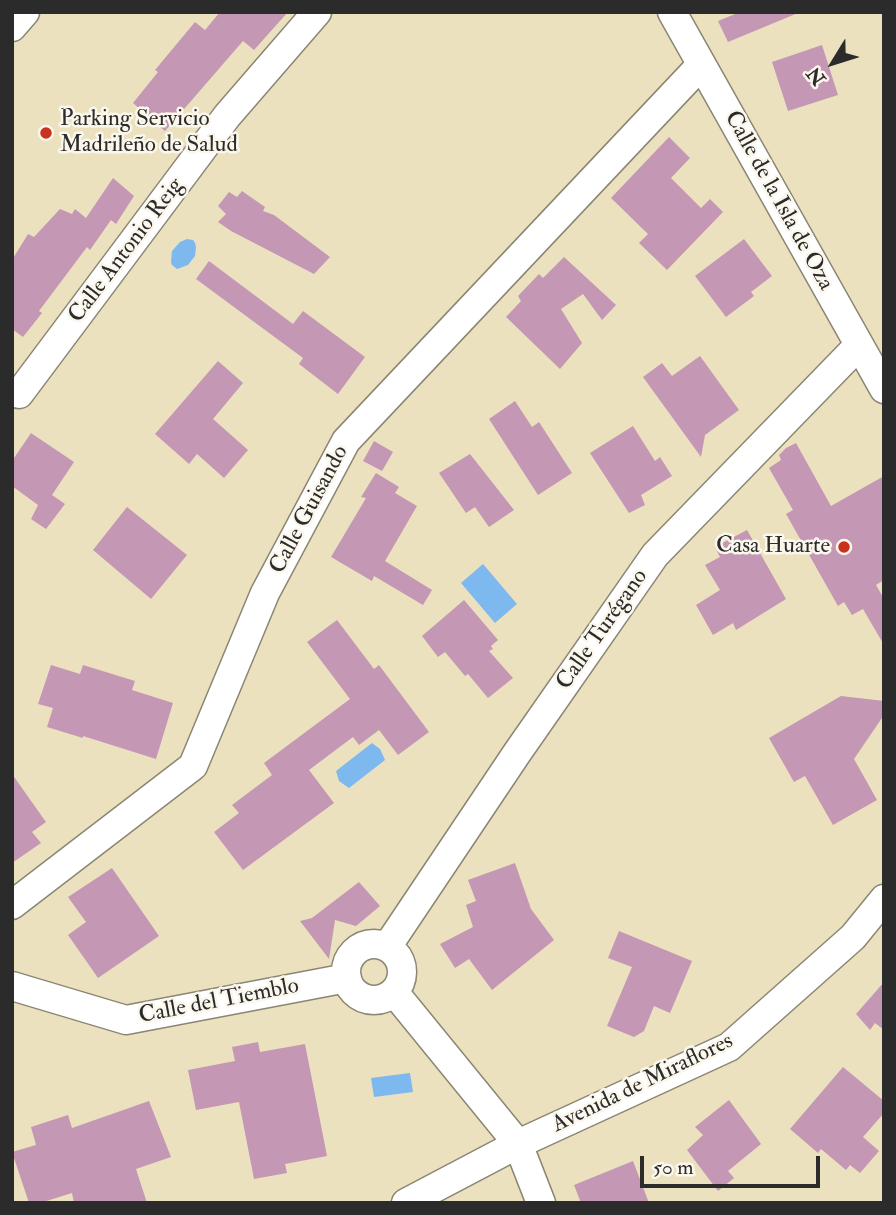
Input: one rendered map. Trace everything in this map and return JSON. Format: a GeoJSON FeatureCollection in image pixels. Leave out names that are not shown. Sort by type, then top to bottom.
{"type":"FeatureCollection","features":[{"type":"Feature","properties":{"kind":"street"},"geometry":{"type":"LineString","coordinates":[[12,27],[25,12]]}},
{"type":"Feature","properties":{"kind":"street","name":"Calle Antonio Reig"},"geometry":{"type":"LineString","coordinates":[[19,394],[227,116],[317,12]]}},
{"type":"Feature","properties":{"kind":"street","name":"Calle de la Isla de Oza"},"geometry":{"type":"LineString","coordinates":[[673,12],[884,389]]}},
{"type":"Feature","properties":{"kind":"street","name":"Calle Guisando"},"geometry":{"type":"LineString","coordinates":[[12,905],[193,766],[265,593],[345,442],[701,65]]}},
{"type":"Feature","properties":{"kind":"street","name":"Calle Turégano"},"geometry":{"type":"LineString","coordinates":[[387,947],[654,555],[859,345]]}},
{"type":"Feature","properties":{"kind":"street","name":"Avenida de Miraflores"},"geometry":{"type":"LineString","coordinates":[[406,1203],[518,1144],[729,1046],[853,937],[884,899]]}},
{"type":"Feature","properties":{"kind":"street"},"geometry":{"type":"LineString","coordinates":[[378,944],[387,947],[399,960],[399,985],[394,992],[378,1000],[370,1000],[355,993],[346,978],[348,960],[360,947],[378,944]]}},
{"type":"Feature","properties":{"kind":"street","name":"Calle del Tiemblo"},"geometry":{"type":"LineString","coordinates":[[12,986],[126,1020],[346,978]]}},
{"type":"Feature","properties":{"kind":"street"},"geometry":{"type":"LineString","coordinates":[[394,992],[518,1144],[541,1203]]}},
{"type":"Feature","properties":{"kind":"water"},"geometry":{"type":"Polygon","coordinates":[[[187,239],[195,243],[195,256],[188,265],[177,269],[171,262],[172,251],[187,239]]]}},
{"type":"Feature","properties":{"kind":"water"},"geometry":{"type":"Polygon","coordinates":[[[483,564],[517,604],[495,623],[461,583],[483,564]]]}},
{"type":"Feature","properties":{"kind":"water"},"geometry":{"type":"Polygon","coordinates":[[[372,743],[380,749],[385,760],[349,788],[339,781],[336,771],[372,743]]]}},
{"type":"Feature","properties":{"kind":"water"},"geometry":{"type":"Polygon","coordinates":[[[410,1073],[413,1092],[374,1097],[371,1078],[410,1073]]]}},
{"type":"Feature","properties":{"kind":"building"},"geometry":{"type":"Polygon","coordinates":[[[220,12],[288,12],[254,50],[243,41],[165,131],[133,103],[158,72],[155,70],[195,22],[205,30],[220,12]]]}},
{"type":"Feature","properties":{"kind":"building"},"geometry":{"type":"Polygon","coordinates":[[[740,12],[798,13],[728,42],[718,21],[740,12]]]}},
{"type":"Feature","properties":{"kind":"building"},"geometry":{"type":"Polygon","coordinates":[[[822,45],[838,95],[788,111],[772,62],[822,45]]]}},
{"type":"Feature","properties":{"kind":"building"},"geometry":{"type":"Polygon","coordinates":[[[669,137],[690,158],[671,178],[701,208],[710,199],[723,212],[667,270],[639,243],[648,234],[611,198],[669,137]]]}},
{"type":"Feature","properties":{"kind":"building"},"geometry":{"type":"Polygon","coordinates":[[[113,178],[134,196],[116,224],[111,220],[90,250],[87,247],[23,337],[12,329],[12,260],[28,234],[34,237],[60,209],[72,214],[75,209],[86,218],[113,178]]]}},
{"type":"Feature","properties":{"kind":"building"},"geometry":{"type":"Polygon","coordinates":[[[242,191],[265,207],[263,211],[274,215],[330,257],[314,274],[218,222],[226,214],[218,206],[229,192],[237,197],[242,191]]]}},
{"type":"Feature","properties":{"kind":"building"},"geometry":{"type":"Polygon","coordinates":[[[744,239],[772,276],[751,292],[754,296],[726,317],[695,276],[744,239]]]}},
{"type":"Feature","properties":{"kind":"building"},"geometry":{"type":"Polygon","coordinates":[[[564,257],[616,305],[602,320],[583,294],[561,309],[582,343],[560,369],[506,317],[521,301],[518,296],[539,274],[543,278],[564,257]]]}},
{"type":"Feature","properties":{"kind":"building"},"geometry":{"type":"Polygon","coordinates":[[[209,261],[293,324],[303,311],[365,357],[338,394],[299,364],[303,358],[196,279],[209,261]]]}},
{"type":"Feature","properties":{"kind":"building"},"geometry":{"type":"Polygon","coordinates":[[[700,356],[739,410],[705,435],[701,457],[643,377],[662,363],[672,376],[700,356]]]}},
{"type":"Feature","properties":{"kind":"building"},"geometry":{"type":"Polygon","coordinates":[[[218,361],[243,383],[213,419],[248,450],[224,478],[197,454],[189,464],[155,434],[218,361]]]}},
{"type":"Feature","properties":{"kind":"building"},"geometry":{"type":"Polygon","coordinates":[[[515,401],[532,427],[539,422],[572,473],[538,495],[489,419],[515,401]]]}},
{"type":"Feature","properties":{"kind":"building"},"geometry":{"type":"Polygon","coordinates":[[[633,426],[655,461],[660,457],[672,476],[641,495],[645,505],[629,513],[590,453],[633,426]]]}},
{"type":"Feature","properties":{"kind":"building"},"geometry":{"type":"Polygon","coordinates":[[[31,433],[74,462],[52,495],[65,504],[46,529],[31,519],[38,505],[12,486],[12,461],[31,433]]]}},
{"type":"Feature","properties":{"kind":"building"},"geometry":{"type":"Polygon","coordinates":[[[374,441],[393,452],[382,471],[363,461],[374,441]]]}},
{"type":"Feature","properties":{"kind":"building","name":"Casa Huarte"},"geometry":{"type":"Polygon","coordinates":[[[796,443],[831,506],[884,476],[884,580],[876,585],[884,599],[884,645],[863,609],[852,615],[844,602],[838,606],[786,514],[793,510],[769,468],[781,460],[779,455],[786,448],[796,443]]]}},
{"type":"Feature","properties":{"kind":"building"},"geometry":{"type":"Polygon","coordinates":[[[470,454],[514,510],[489,527],[475,507],[466,513],[439,473],[470,454]]]}},
{"type":"Feature","properties":{"kind":"building"},"geometry":{"type":"Polygon","coordinates":[[[376,473],[399,487],[395,493],[417,506],[385,561],[432,590],[423,605],[374,576],[372,581],[331,557],[366,498],[361,497],[376,473]]]}},
{"type":"Feature","properties":{"kind":"building"},"geometry":{"type":"Polygon","coordinates":[[[127,507],[187,555],[151,599],[93,550],[127,507]]]}},
{"type":"Feature","properties":{"kind":"building"},"geometry":{"type":"Polygon","coordinates":[[[747,530],[786,599],[736,630],[733,623],[713,635],[696,605],[720,590],[705,565],[720,557],[715,547],[747,530]]]}},
{"type":"Feature","properties":{"kind":"building"},"geometry":{"type":"Polygon","coordinates":[[[464,600],[498,640],[489,651],[513,678],[488,698],[445,652],[438,657],[422,636],[464,600]]]}},
{"type":"Feature","properties":{"kind":"building"},"geometry":{"type":"Polygon","coordinates":[[[337,620],[374,669],[379,665],[429,732],[398,755],[379,730],[359,745],[353,737],[309,770],[334,803],[243,870],[214,832],[239,813],[232,805],[272,775],[264,763],[350,699],[307,642],[337,620]]]}},
{"type":"Feature","properties":{"kind":"building"},"geometry":{"type":"Polygon","coordinates":[[[51,665],[80,674],[83,665],[135,681],[132,690],[173,703],[156,759],[47,727],[53,708],[38,704],[51,665]]]}},
{"type":"Feature","properties":{"kind":"building"},"geometry":{"type":"Polygon","coordinates":[[[841,696],[884,701],[884,715],[854,759],[877,800],[833,825],[805,776],[794,782],[769,738],[841,696]]]}},
{"type":"Feature","properties":{"kind":"building"},"geometry":{"type":"Polygon","coordinates":[[[12,774],[46,822],[32,832],[41,843],[12,863],[12,774]]]}},
{"type":"Feature","properties":{"kind":"building"},"geometry":{"type":"Polygon","coordinates":[[[515,863],[531,909],[554,940],[492,990],[469,959],[455,968],[440,944],[473,927],[466,905],[476,901],[468,880],[515,863]]]}},
{"type":"Feature","properties":{"kind":"building"},"geometry":{"type":"Polygon","coordinates":[[[112,868],[159,936],[98,978],[68,935],[86,922],[68,897],[112,868]]]}},
{"type":"Feature","properties":{"kind":"building"},"geometry":{"type":"Polygon","coordinates":[[[359,882],[380,906],[356,926],[335,920],[329,959],[300,921],[312,918],[359,882]]]}},
{"type":"Feature","properties":{"kind":"building"},"geometry":{"type":"Polygon","coordinates":[[[619,931],[692,961],[670,1013],[654,1006],[644,1031],[634,1037],[607,1026],[632,967],[608,958],[619,931]]]}},
{"type":"Feature","properties":{"kind":"building"},"geometry":{"type":"Polygon","coordinates":[[[884,982],[884,1030],[875,1023],[870,1030],[856,1014],[884,982]]]}},
{"type":"Feature","properties":{"kind":"building"},"geometry":{"type":"Polygon","coordinates":[[[258,1042],[260,1052],[305,1044],[327,1156],[285,1164],[287,1173],[254,1179],[239,1102],[196,1110],[188,1070],[235,1061],[232,1047],[258,1042]]]}},
{"type":"Feature","properties":{"kind":"building"},"geometry":{"type":"Polygon","coordinates":[[[843,1067],[884,1101],[884,1113],[863,1137],[879,1151],[860,1173],[850,1165],[846,1170],[821,1149],[818,1153],[790,1129],[843,1067]]]}},
{"type":"Feature","properties":{"kind":"building"},"geometry":{"type":"Polygon","coordinates":[[[729,1100],[761,1144],[728,1171],[734,1178],[718,1191],[687,1150],[703,1135],[695,1127],[729,1100]]]}},
{"type":"Feature","properties":{"kind":"building"},"geometry":{"type":"Polygon","coordinates":[[[149,1101],[171,1157],[136,1169],[147,1203],[74,1203],[72,1193],[40,1203],[29,1203],[12,1152],[36,1145],[31,1127],[68,1115],[72,1128],[149,1101]]]}},
{"type":"Feature","properties":{"kind":"building"},"geometry":{"type":"Polygon","coordinates":[[[633,1161],[649,1203],[581,1203],[574,1185],[633,1161]]]}},
{"type":"Feature","properties":{"kind":"place","name":"Parking Servicio Madrileño de Salud"},"geometry":{"type":"Point","coordinates":[46,133]}},
{"type":"Feature","properties":{"kind":"place","name":"Casa Huarte"},"geometry":{"type":"Point","coordinates":[844,547]}}]}
